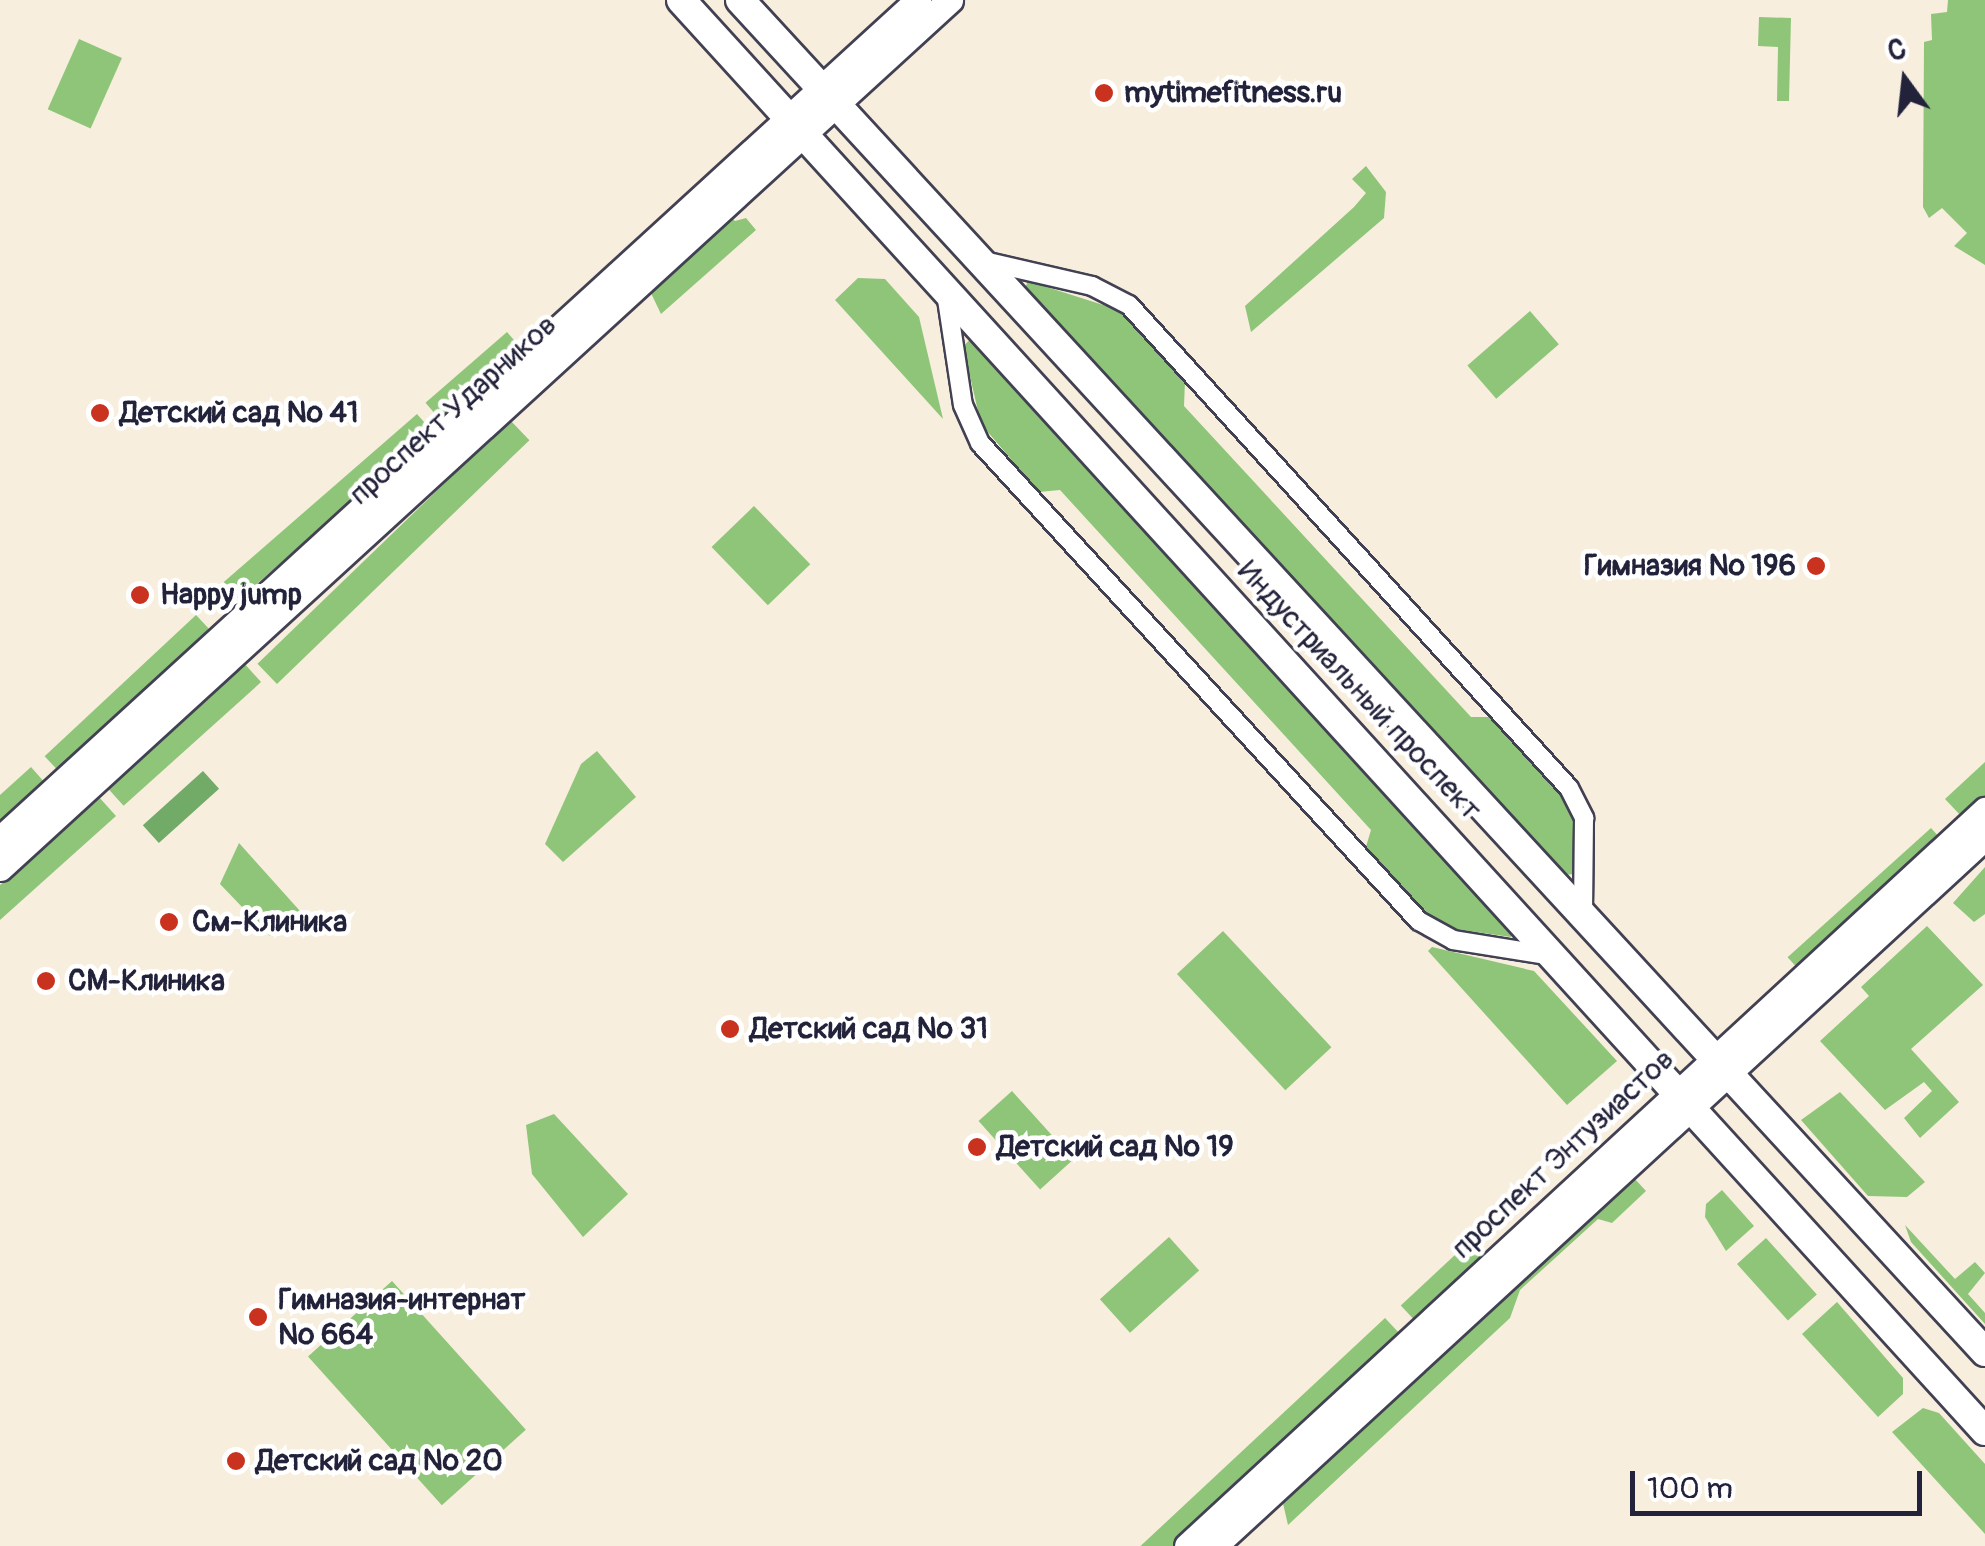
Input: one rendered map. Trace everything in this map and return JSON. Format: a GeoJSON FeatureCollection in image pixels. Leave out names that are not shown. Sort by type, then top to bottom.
{"type":"FeatureCollection","features":[{"type":"Feature","properties":{"kind":"main road","name":"Индустриальный проспект"},"geometry":{"type":"LineString","coordinates":[[681,0],[1559,958],[1684,1102],[1985,1431]]}},
{"type":"Feature","properties":{"kind":"main road","name":"Индустриальный проспект"},"geometry":{"type":"LineString","coordinates":[[740,0],[1582,922],[1724,1065],[1985,1352]]}},
{"type":"Feature","properties":{"kind":"street","name":"проспект Ударников"},"geometry":{"type":"LineString","coordinates":[[0,868],[828,96],[918,0]]}},
{"type":"Feature","properties":{"kind":"street","name":"проспект Ударников"},"geometry":{"type":"LineString","coordinates":[[828,96],[950,0]]}},
{"type":"Feature","properties":{"kind":"street","name":"проспект Ударников"},"geometry":{"type":"LineString","coordinates":[[0,839],[796,126]]}},
{"type":"Feature","properties":{"kind":"street"},"geometry":{"type":"LineString","coordinates":[[976,260],[1092,286],[1142,320],[1569,788],[1584,818],[1582,922]]}},
{"type":"Feature","properties":{"kind":"street"},"geometry":{"type":"LineString","coordinates":[[945,288],[963,405],[980,443],[1419,921],[1453,940],[1559,958]]}},
{"type":"Feature","properties":{"kind":"street","name":"проспект Энтузиастов"},"geometry":{"type":"LineString","coordinates":[[1214,1546],[1724,1065],[1985,810]]}},
{"type":"Feature","properties":{"kind":"street","name":"проспект Энтузиастов"},"geometry":{"type":"LineString","coordinates":[[1724,1065],[1985,837]]}},
{"type":"Feature","properties":{"kind":"street","name":"проспект Энтузиастов"},"geometry":{"type":"LineString","coordinates":[[1186,1546],[1684,1102]]}},
{"type":"Feature","properties":{"kind":"green space"},"geometry":{"type":"Polygon","coordinates":[[[1948,0],[1985,0],[1985,265],[1954,246],[1967,233],[1942,208],[1929,218],[1923,207],[1924,42],[1932,40],[1931,14],[1947,12],[1948,0]]]}},
{"type":"Feature","properties":{"kind":"green space"},"geometry":{"type":"Polygon","coordinates":[[[1759,17],[1791,18],[1789,101],[1777,101],[1778,47],[1758,46],[1759,17]]]}},
{"type":"Feature","properties":{"kind":"green space"},"geometry":{"type":"Polygon","coordinates":[[[79,39],[122,58],[91,128],[48,109],[79,39]]]}},
{"type":"Feature","properties":{"kind":"green space"},"geometry":{"type":"Polygon","coordinates":[[[1366,166],[1386,192],[1384,218],[1251,332],[1245,306],[1354,207],[1366,193],[1352,179],[1366,166]]]}},
{"type":"Feature","properties":{"kind":"green space"},"geometry":{"type":"Polygon","coordinates":[[[729,215],[735,221],[746,218],[756,230],[661,314],[649,289],[729,215]]]}},
{"type":"Feature","properties":{"kind":"green space"},"geometry":{"type":"Polygon","coordinates":[[[858,278],[885,279],[919,317],[943,419],[835,300],[858,278]]]}},
{"type":"Feature","properties":{"kind":"green space"},"geometry":{"type":"Polygon","coordinates":[[[1028,281],[1122,311],[1185,381],[1184,406],[1471,717],[1493,717],[1562,793],[1575,817],[1575,874],[1563,875],[1025,288],[1028,281]]]}},
{"type":"Feature","properties":{"kind":"green space"},"geometry":{"type":"Polygon","coordinates":[[[1530,311],[1559,344],[1496,399],[1467,365],[1530,311]]]}},
{"type":"Feature","properties":{"kind":"green space"},"geometry":{"type":"Polygon","coordinates":[[[507,332],[522,349],[441,420],[425,403],[507,332]]]}},
{"type":"Feature","properties":{"kind":"green space"},"geometry":{"type":"Polygon","coordinates":[[[971,339],[1511,928],[1511,937],[1447,928],[1420,910],[1365,850],[1371,830],[1060,490],[1039,492],[981,424],[963,346],[971,339]]]}},
{"type":"Feature","properties":{"kind":"green space"},"geometry":{"type":"Polygon","coordinates":[[[417,414],[432,431],[239,599],[224,582],[417,414]]]}},
{"type":"Feature","properties":{"kind":"green space"},"geometry":{"type":"Polygon","coordinates":[[[510,420],[529,440],[277,684],[258,664],[510,420]]]}},
{"type":"Feature","properties":{"kind":"green space"},"geometry":{"type":"Polygon","coordinates":[[[754,506],[810,564],[768,605],[712,547],[754,506]]]}},
{"type":"Feature","properties":{"kind":"green space"},"geometry":{"type":"Polygon","coordinates":[[[196,615],[211,631],[60,772],[45,756],[196,615]]]}},
{"type":"Feature","properties":{"kind":"green space"},"geometry":{"type":"Polygon","coordinates":[[[243,662],[261,682],[124,806],[106,786],[243,662]]]}},
{"type":"Feature","properties":{"kind":"green space"},"geometry":{"type":"Polygon","coordinates":[[[597,751],[636,797],[563,862],[545,844],[581,764],[597,751]]]}},
{"type":"Feature","properties":{"kind":"green space"},"geometry":{"type":"Polygon","coordinates":[[[1985,762],[1985,796],[1962,817],[1945,799],[1985,762]]]}},
{"type":"Feature","properties":{"kind":"green space"},"geometry":{"type":"Polygon","coordinates":[[[31,767],[46,784],[0,826],[0,795],[31,767]]]}},
{"type":"Feature","properties":{"kind":"green space"},"geometry":{"type":"Polygon","coordinates":[[[203,771],[219,789],[159,843],[143,825],[203,771]]]}},
{"type":"Feature","properties":{"kind":"green space"},"geometry":{"type":"Polygon","coordinates":[[[98,796],[116,816],[0,920],[0,885],[98,796]]]}},
{"type":"Feature","properties":{"kind":"green space"},"geometry":{"type":"Polygon","coordinates":[[[1931,828],[1939,837],[1796,966],[1788,957],[1931,828]]]}},
{"type":"Feature","properties":{"kind":"green space"},"geometry":{"type":"Polygon","coordinates":[[[239,843],[300,911],[270,936],[220,884],[239,843]]]}},
{"type":"Feature","properties":{"kind":"green space"},"geometry":{"type":"Polygon","coordinates":[[[1985,867],[1985,914],[1974,922],[1953,903],[1985,867]]]}},
{"type":"Feature","properties":{"kind":"green space"},"geometry":{"type":"Polygon","coordinates":[[[1927,926],[1983,985],[1911,1049],[1959,1102],[1920,1138],[1904,1118],[1932,1091],[1924,1082],[1885,1110],[1820,1041],[1869,996],[1861,987],[1927,926]]]}},
{"type":"Feature","properties":{"kind":"green space"},"geometry":{"type":"Polygon","coordinates":[[[1223,931],[1331,1047],[1285,1090],[1177,974],[1223,931]]]}},
{"type":"Feature","properties":{"kind":"green space"},"geometry":{"type":"Polygon","coordinates":[[[1432,947],[1534,971],[1617,1061],[1567,1105],[1428,951],[1432,947]]]}},
{"type":"Feature","properties":{"kind":"green space"},"geometry":{"type":"Polygon","coordinates":[[[1012,1091],[1074,1159],[1040,1189],[979,1121],[1012,1091]]]}},
{"type":"Feature","properties":{"kind":"green space"},"geometry":{"type":"Polygon","coordinates":[[[1840,1092],[1925,1182],[1907,1197],[1868,1196],[1801,1120],[1840,1092]]]}},
{"type":"Feature","properties":{"kind":"green space"},"geometry":{"type":"Polygon","coordinates":[[[554,1114],[628,1194],[583,1237],[532,1174],[526,1125],[554,1114]]]}},
{"type":"Feature","properties":{"kind":"green space"},"geometry":{"type":"Polygon","coordinates":[[[1634,1178],[1646,1191],[1612,1223],[1598,1219],[1520,1290],[1510,1318],[1288,1525],[1282,1499],[1634,1178]]]}},
{"type":"Feature","properties":{"kind":"green space"},"geometry":{"type":"Polygon","coordinates":[[[1722,1190],[1754,1226],[1726,1251],[1705,1217],[1706,1204],[1722,1190]]]}},
{"type":"Feature","properties":{"kind":"green space"},"geometry":{"type":"Polygon","coordinates":[[[1905,1225],[1955,1279],[1975,1262],[1985,1273],[1968,1294],[1985,1313],[1985,1324],[1911,1242],[1905,1225]]]}},
{"type":"Feature","properties":{"kind":"green space"},"geometry":{"type":"Polygon","coordinates":[[[1169,1237],[1199,1270],[1130,1333],[1100,1299],[1169,1237]]]}},
{"type":"Feature","properties":{"kind":"green space"},"geometry":{"type":"Polygon","coordinates":[[[1766,1238],[1817,1294],[1788,1321],[1737,1264],[1766,1238]]]}},
{"type":"Feature","properties":{"kind":"green space"},"geometry":{"type":"Polygon","coordinates":[[[1471,1240],[1486,1256],[1416,1322],[1401,1305],[1471,1240]]]}},
{"type":"Feature","properties":{"kind":"green space"},"geometry":{"type":"Polygon","coordinates":[[[392,1281],[526,1430],[442,1505],[308,1357],[392,1281]]]}},
{"type":"Feature","properties":{"kind":"green space"},"geometry":{"type":"Polygon","coordinates":[[[1837,1302],[1903,1378],[1903,1394],[1878,1417],[1802,1334],[1837,1302]]]}},
{"type":"Feature","properties":{"kind":"green space"},"geometry":{"type":"Polygon","coordinates":[[[1385,1318],[1400,1334],[1173,1546],[1140,1546],[1385,1318]]]}},
{"type":"Feature","properties":{"kind":"green space"},"geometry":{"type":"Polygon","coordinates":[[[1923,1408],[1939,1413],[1985,1464],[1985,1534],[1892,1432],[1923,1408]]]}},
{"type":"Feature","properties":{"kind":"place","name":"mytimefitness.ru"},"geometry":{"type":"Point","coordinates":[1104,93]}},
{"type":"Feature","properties":{"kind":"place","name":"Детский сад № 41"},"geometry":{"type":"Point","coordinates":[100,413]}},
{"type":"Feature","properties":{"kind":"place","name":"Гимназия № 196"},"geometry":{"type":"Point","coordinates":[1816,566]}},
{"type":"Feature","properties":{"kind":"place","name":"Happy jump"},"geometry":{"type":"Point","coordinates":[140,595]}},
{"type":"Feature","properties":{"kind":"place","name":"См-Клиника"},"geometry":{"type":"Point","coordinates":[169,922]}},
{"type":"Feature","properties":{"kind":"place","name":"СМ-Клиника"},"geometry":{"type":"Point","coordinates":[46,981]}},
{"type":"Feature","properties":{"kind":"place","name":"Детский сад № 31"},"geometry":{"type":"Point","coordinates":[730,1029]}},
{"type":"Feature","properties":{"kind":"place","name":"Детский сад № 19"},"geometry":{"type":"Point","coordinates":[977,1147]}},
{"type":"Feature","properties":{"kind":"place","name":"Гимназия-интернат № 664"},"geometry":{"type":"Point","coordinates":[258,1317]}},
{"type":"Feature","properties":{"kind":"place","name":"Детский сад № 20"},"geometry":{"type":"Point","coordinates":[236,1461]}}]}
